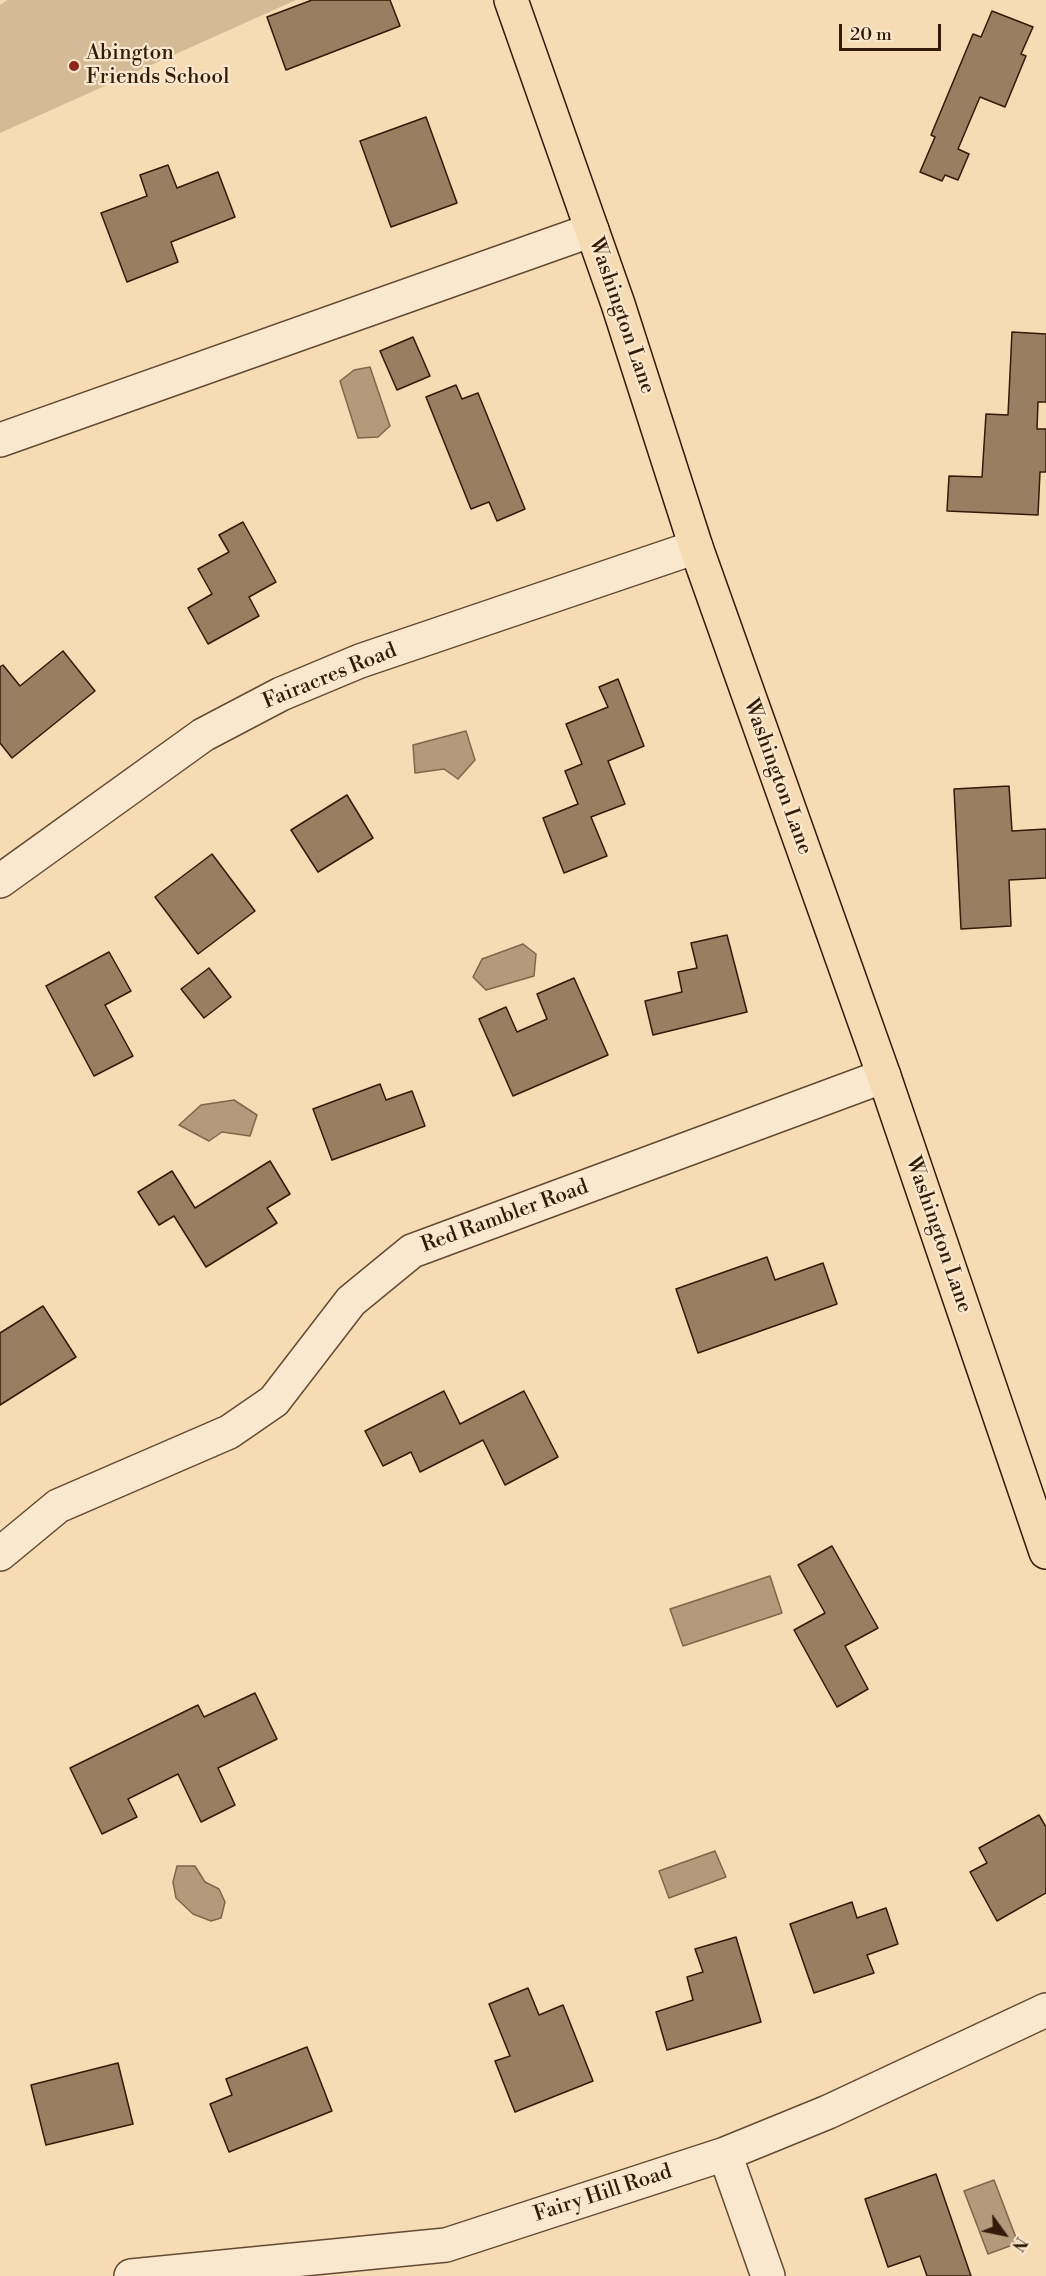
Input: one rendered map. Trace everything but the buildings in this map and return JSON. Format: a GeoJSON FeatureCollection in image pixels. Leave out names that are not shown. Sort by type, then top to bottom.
{"type":"FeatureCollection","features":[{"type":"Feature","properties":{"kind":"main road","name":"Washington Lane"},"geometry":{"type":"LineString","coordinates":[[511,0],[592,230],[696,547],[884,1077],[1046,1552]]}},
{"type":"Feature","properties":{"kind":"street"},"geometry":{"type":"LineString","coordinates":[[0,440],[592,230]]}},
{"type":"Feature","properties":{"kind":"street","name":"Fairacres Road"},"geometry":{"type":"LineString","coordinates":[[0,881],[202,735],[281,694],[360,661],[696,547]]}},
{"type":"Feature","properties":{"kind":"street","name":"Red Rambler Road"},"geometry":{"type":"LineString","coordinates":[[0,1554],[58,1506],[229,1432],[274,1401],[351,1301],[412,1251],[884,1077]]}},
{"type":"Feature","properties":{"kind":"street","name":"Fairy Hill Road"},"geometry":{"type":"LineString","coordinates":[[131,2276],[206,2272],[446,2245],[725,2154],[828,2112],[1046,2010]]}},
{"type":"Feature","properties":{"kind":"street"},"geometry":{"type":"LineString","coordinates":[[725,2154],[768,2276]]}},
{"type":"Feature","properties":{"kind":"shaded area","name":"Abington Friends School"},"geometry":{"type":"Polygon","coordinates":[[[7,0],[296,0],[0,133],[0,5],[7,0]]]}},
{"type":"Feature","properties":{"kind":"shaded area"},"geometry":{"type":"Polygon","coordinates":[[[370,367],[390,426],[378,437],[358,438],[340,381],[354,370],[370,367]]]}},
{"type":"Feature","properties":{"kind":"shaded area"},"geometry":{"type":"Polygon","coordinates":[[[466,731],[475,760],[458,779],[444,769],[415,773],[413,745],[466,731]]]}},
{"type":"Feature","properties":{"kind":"shaded area"},"geometry":{"type":"Polygon","coordinates":[[[523,944],[536,954],[534,976],[486,990],[473,977],[482,959],[523,944]]]}},
{"type":"Feature","properties":{"kind":"shaded area"},"geometry":{"type":"Polygon","coordinates":[[[234,1100],[257,1115],[250,1136],[222,1132],[209,1141],[179,1125],[201,1105],[234,1100]]]}},
{"type":"Feature","properties":{"kind":"shaded area"},"geometry":{"type":"Polygon","coordinates":[[[770,1576],[782,1613],[683,1646],[670,1609],[770,1576]]]}},
{"type":"Feature","properties":{"kind":"shaded area"},"geometry":{"type":"Polygon","coordinates":[[[715,1851],[726,1877],[669,1898],[659,1871],[715,1851]]]}},
{"type":"Feature","properties":{"kind":"shaded area"},"geometry":{"type":"Polygon","coordinates":[[[177,1866],[195,1866],[205,1882],[219,1889],[225,1902],[221,1918],[211,1921],[193,1914],[176,1898],[173,1882],[177,1866]]]}},
{"type":"Feature","properties":{"kind":"shaded area"},"geometry":{"type":"Polygon","coordinates":[[[994,2180],[1018,2243],[988,2254],[964,2191],[994,2180]]]}},
{"type":"Feature","properties":{"kind":"place","name":"Abington Friends School"},"geometry":{"type":"Point","coordinates":[74,66]}}]}
